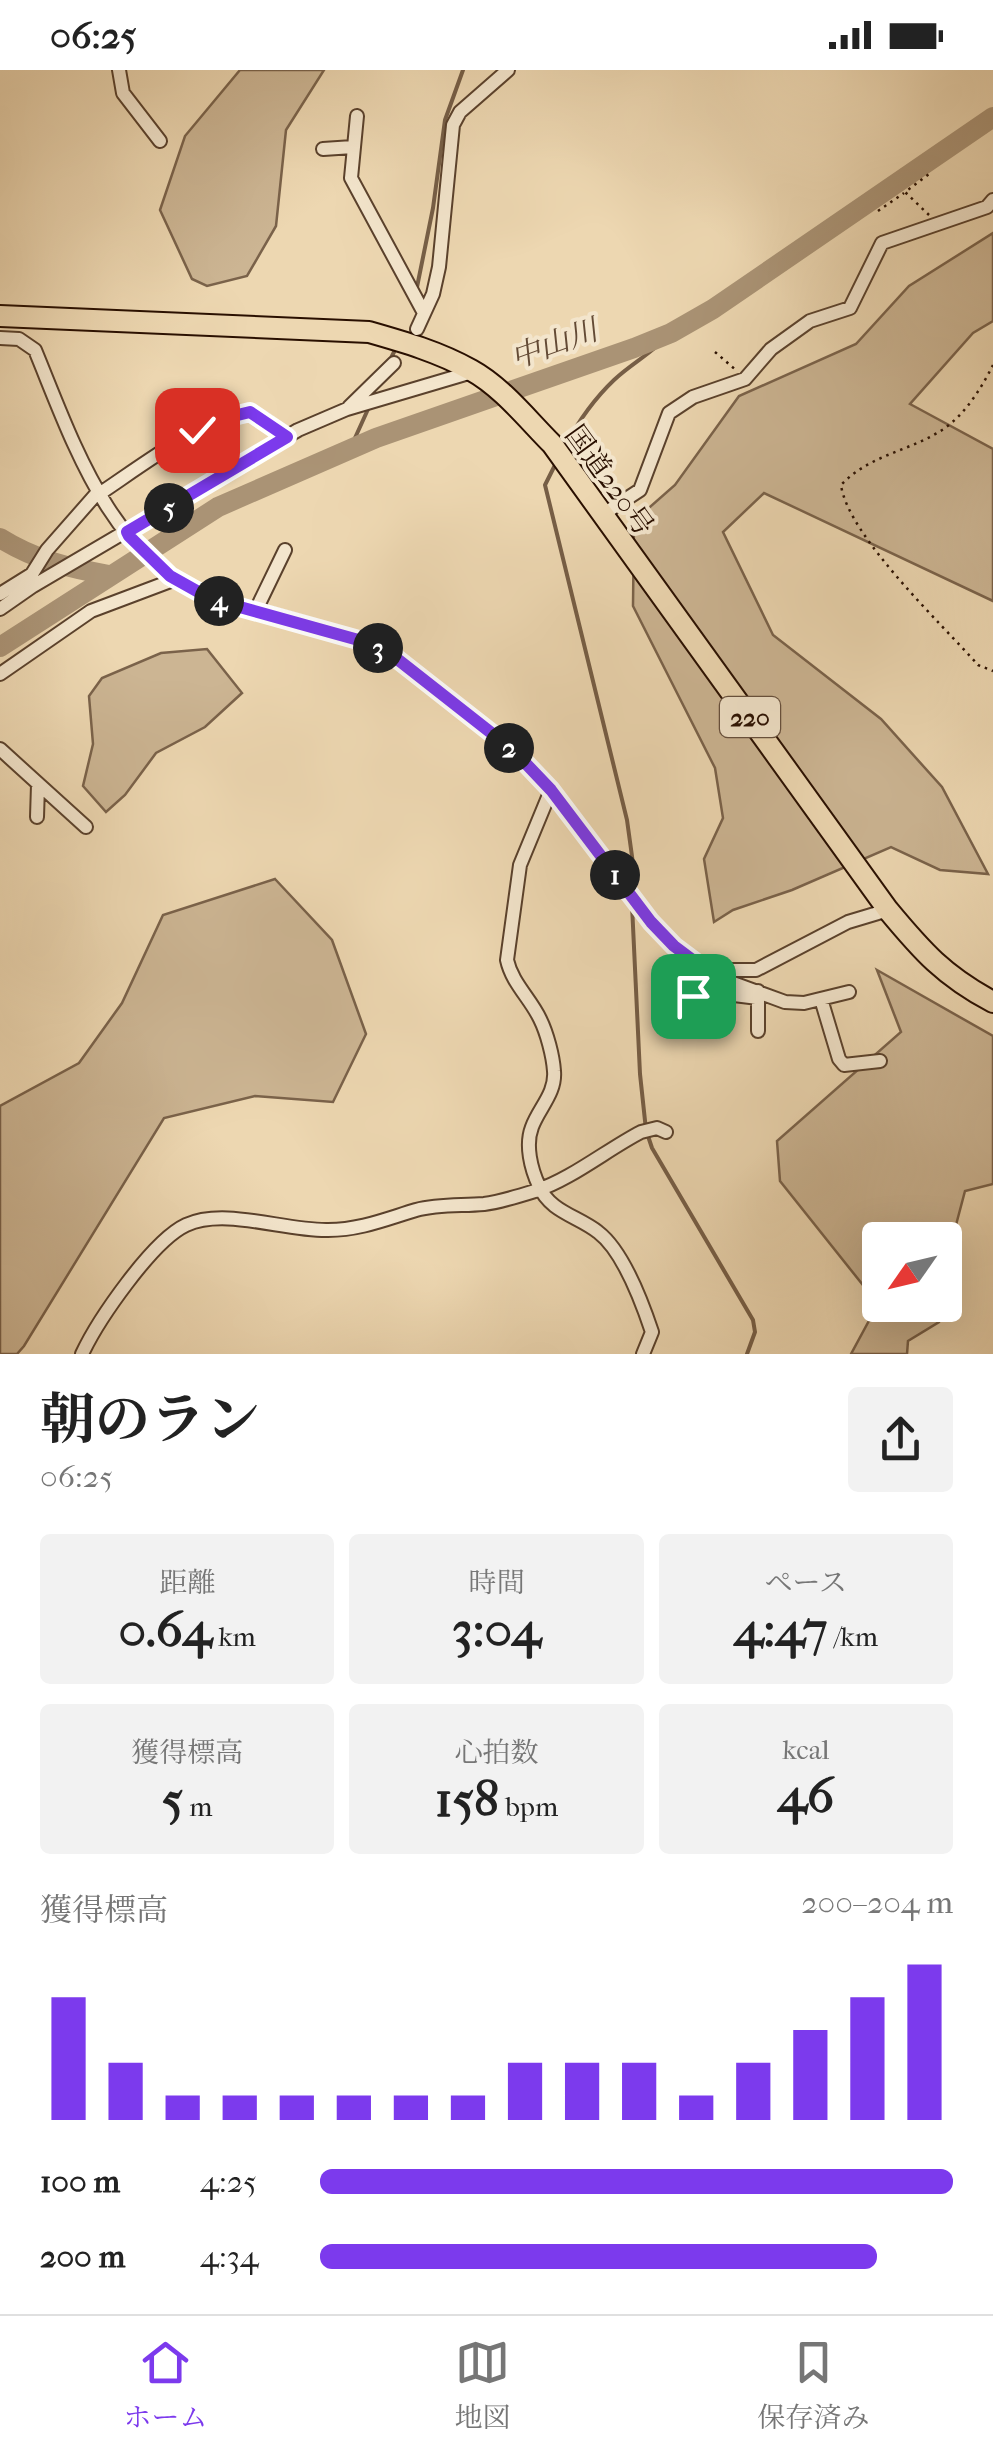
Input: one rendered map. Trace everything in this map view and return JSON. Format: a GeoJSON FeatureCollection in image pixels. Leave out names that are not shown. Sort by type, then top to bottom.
{"type":"FeatureCollection","features":[{"type":"Feature","properties":{"kind":"highway","name":"国道220号"},"geometry":{"type":"LineString","coordinates":[[0,316],[369,332],[418,346],[474,371],[552,444],[888,910],[930,960],[993,1002]]}},
{"type":"Feature","properties":{"kind":"street"},"geometry":{"type":"LineString","coordinates":[[119,70],[122,93],[160,140]]}},
{"type":"Feature","properties":{"kind":"street"},"geometry":{"type":"LineString","coordinates":[[417,329],[433,294],[439,267],[453,125],[460,112],[508,70]]}},
{"type":"Feature","properties":{"kind":"street"},"geometry":{"type":"LineString","coordinates":[[358,116],[351,178],[424,313]]}},
{"type":"Feature","properties":{"kind":"street"},"geometry":{"type":"LineString","coordinates":[[323,148],[353,147]]}},
{"type":"Feature","properties":{"kind":"street"},"geometry":{"type":"LineString","coordinates":[[602,514],[640,490],[670,413],[692,397],[746,379],[771,349],[810,321],[850,308],[882,243],[987,207],[993,200]]}},
{"type":"Feature","properties":{"kind":"street"},"geometry":{"type":"LineString","coordinates":[[0,338],[19,339],[34,350],[84,469],[128,534],[163,570],[211,599],[387,651],[513,750],[551,790],[651,922],[674,946],[706,969],[758,995],[785,1002],[804,1003],[849,992]]}},
{"type":"Feature","properties":{"kind":"street"},"geometry":{"type":"LineString","coordinates":[[347,409],[394,363]]}},
{"type":"Feature","properties":{"kind":"street"},"geometry":{"type":"LineString","coordinates":[[0,609],[287,437],[347,409],[474,371]]}},
{"type":"Feature","properties":{"kind":"street"},"geometry":{"type":"LineString","coordinates":[[0,594],[32,574],[47,550],[99,493],[197,430],[250,412],[287,437]]}},
{"type":"Feature","properties":{"kind":"street"},"geometry":{"type":"LineString","coordinates":[[256,610],[285,550]]}},
{"type":"Feature","properties":{"kind":"street"},"geometry":{"type":"LineString","coordinates":[[0,674],[90,611],[176,579]]}},
{"type":"Feature","properties":{"kind":"street"},"geometry":{"type":"LineString","coordinates":[[0,748],[86,827]]}},
{"type":"Feature","properties":{"kind":"street"},"geometry":{"type":"LineString","coordinates":[[37,817],[38,785]]}},
{"type":"Feature","properties":{"kind":"street"},"geometry":{"type":"LineString","coordinates":[[551,790],[520,866],[507,960],[510,974],[541,1020],[554,1071],[552,1088],[532,1126],[531,1161],[540,1189],[552,1205],[599,1232],[611,1246],[642,1300],[652,1332],[643,1354]]}},
{"type":"Feature","properties":{"kind":"street"},"geometry":{"type":"LineString","coordinates":[[706,969],[756,970],[848,922],[888,910]]}},
{"type":"Feature","properties":{"kind":"street"},"geometry":{"type":"LineString","coordinates":[[690,1016],[693,996],[706,969]]}},
{"type":"Feature","properties":{"kind":"street"},"geometry":{"type":"LineString","coordinates":[[720,998],[726,994],[758,995]]}},
{"type":"Feature","properties":{"kind":"street"},"geometry":{"type":"LineString","coordinates":[[758,995],[758,1031]]}},
{"type":"Feature","properties":{"kind":"street"},"geometry":{"type":"LineString","coordinates":[[821,998],[844,1065],[880,1061]]}},
{"type":"Feature","properties":{"kind":"street"},"geometry":{"type":"LineString","coordinates":[[82,1354],[132,1276],[168,1237],[186,1225],[231,1217],[274,1227],[328,1230],[377,1225],[417,1210],[455,1203],[484,1204],[540,1189],[641,1132],[656,1128],[666,1132]]}},
{"type":"Feature","properties":{"kind":"path"},"geometry":{"type":"LineString","coordinates":[[878,211],[930,174]]}},
{"type":"Feature","properties":{"kind":"path"},"geometry":{"type":"LineString","coordinates":[[906,192],[938,223]]}},
{"type":"Feature","properties":{"kind":"path"},"geometry":{"type":"LineString","coordinates":[[716,352],[746,379]]}},
{"type":"Feature","properties":{"kind":"path"},"geometry":{"type":"LineString","coordinates":[[993,365],[973,400],[945,428],[869,462],[841,484],[843,498],[872,545],[978,665],[993,670]]}},
{"type":"Feature","properties":{"kind":"shaded area"},"geometry":{"type":"Polygon","coordinates":[[[240,70],[324,70],[286,130],[276,226],[247,276],[207,286],[192,279],[160,210],[185,136],[240,70]]]}},
{"type":"Feature","properties":{"kind":"shaded area"},"geometry":{"type":"Polygon","coordinates":[[[993,233],[993,321],[973,333],[910,404],[993,449],[993,601],[764,493],[723,532],[773,635],[881,719],[942,787],[988,874],[940,870],[891,847],[792,890],[733,910],[714,922],[704,859],[723,818],[715,768],[633,606],[634,521],[675,485],[739,396],[856,344],[909,286],[993,233]]]}},
{"type":"Feature","properties":{"kind":"shaded area"},"geometry":{"type":"Polygon","coordinates":[[[207,649],[242,693],[205,727],[156,753],[125,795],[106,812],[83,786],[93,744],[89,696],[102,678],[161,653],[207,649]]]}},
{"type":"Feature","properties":{"kind":"shaded area"},"geometry":{"type":"Polygon","coordinates":[[[275,879],[332,940],[366,1034],[333,1102],[255,1096],[164,1118],[24,1346],[17,1354],[0,1354],[0,1106],[79,1063],[122,1003],[163,915],[275,879]]]}},
{"type":"Feature","properties":{"kind":"shaded area"},"geometry":{"type":"Polygon","coordinates":[[[877,970],[993,1036],[993,1184],[965,1191],[957,1222],[862,1222],[862,1284],[780,1181],[777,1141],[901,1032],[877,970]]]}},
{"type":"Feature","properties":{"kind":"shaded area"},"geometry":{"type":"Polygon","coordinates":[[[868,1322],[939,1322],[908,1341],[907,1354],[851,1354],[868,1322]]]}},
{"type":"Feature","properties":{"kind":"waterway"},"geometry":{"type":"LineString","coordinates":[[417,287],[445,120],[463,70]]}},
{"type":"Feature","properties":{"kind":"waterway","name":"中山川"},"geometry":{"type":"LineString","coordinates":[[0,647],[218,507],[376,438],[671,333],[713,309],[993,117]]}},
{"type":"Feature","properties":{"kind":"waterway"},"geometry":{"type":"LineString","coordinates":[[565,446],[607,387],[671,333]]}},
{"type":"Feature","properties":{"kind":"waterway"},"geometry":{"type":"LineString","coordinates":[[389,362],[394,352]]}},
{"type":"Feature","properties":{"kind":"waterway"},"geometry":{"type":"LineString","coordinates":[[350,449],[369,407]]}},
{"type":"Feature","properties":{"kind":"waterway"},"geometry":{"type":"LineString","coordinates":[[556,463],[545,485],[627,820],[635,878],[633,890]]}},
{"type":"Feature","properties":{"kind":"waterway","name":"中山川"},"geometry":{"type":"LineString","coordinates":[[0,538],[53,562],[109,575]]}},
{"type":"Feature","properties":{"kind":"waterway"},"geometry":{"type":"LineString","coordinates":[[632,905],[646,1130],[652,1148],[753,1320],[755,1332],[747,1354]]}},
{"type":"Feature","properties":{"kind":"route"},"geometry":{"type":"LineString","coordinates":[[197,430],[217,420],[250,412],[287,437],[127,532],[129,536],[170,576],[211,599],[387,651],[513,750],[551,790],[651,922],[674,946],[707,966],[693,996]]}}]}
